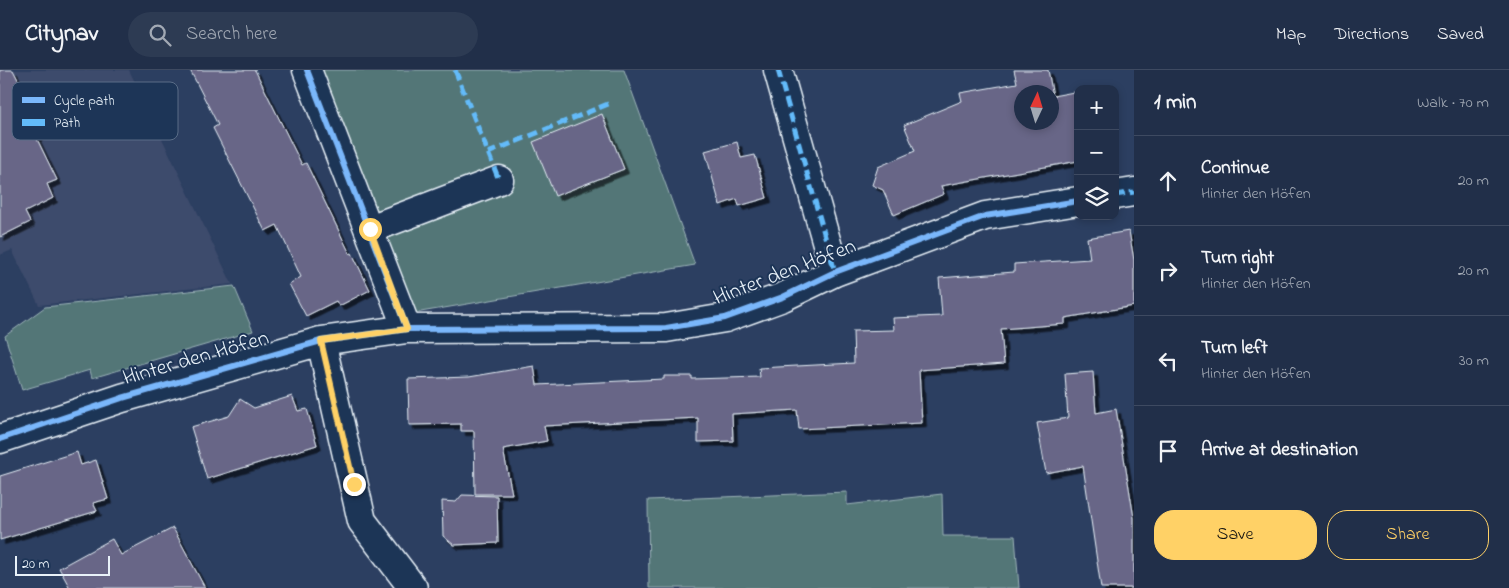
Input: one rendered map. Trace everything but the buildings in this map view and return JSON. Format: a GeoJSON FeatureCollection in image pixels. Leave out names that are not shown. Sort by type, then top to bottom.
{"type":"FeatureCollection","features":[{"type":"Feature","properties":{"kind":"street"},"geometry":{"type":"LineString","coordinates":[[307,70],[370,229],[407,329]]}},
{"type":"Feature","properties":{"kind":"street"},"geometry":{"type":"LineString","coordinates":[[778,70],[835,272]]}},
{"type":"Feature","properties":{"kind":"street"},"geometry":{"type":"LineString","coordinates":[[370,229],[499,180]]}},
{"type":"Feature","properties":{"kind":"street"},"geometry":{"type":"LineString","coordinates":[[1119,194],[1134,192]]}},
{"type":"Feature","properties":{"kind":"street","name":"Hinter den Höfen"},"geometry":{"type":"LineString","coordinates":[[0,439],[122,398],[321,341],[407,329],[666,328],[724,318],[783,297],[835,272],[985,216],[1074,202]]}},
{"type":"Feature","properties":{"kind":"street"},"geometry":{"type":"LineString","coordinates":[[321,341],[362,521],[413,588]]}},
{"type":"Feature","properties":{"kind":"shaded area"},"geometry":{"type":"Polygon","coordinates":[[[0,70],[129,70],[135,82],[12,82],[12,140],[163,140],[232,284],[39,305],[12,250],[0,255],[0,70]]]}},
{"type":"Feature","properties":{"kind":"green space"},"geometry":{"type":"Polygon","coordinates":[[[316,70],[624,70],[695,265],[409,314],[316,70]]]}},
{"type":"Feature","properties":{"kind":"green space"},"geometry":{"type":"Polygon","coordinates":[[[234,286],[253,331],[92,378],[90,370],[22,390],[5,336],[45,307],[234,286]]]}},
{"type":"Feature","properties":{"kind":"green space"},"geometry":{"type":"Polygon","coordinates":[[[847,492],[847,505],[942,494],[943,536],[1015,536],[1019,588],[649,588],[648,500],[847,492]]]}},
{"type":"Feature","properties":{"kind":"marked path"},"geometry":{"type":"LineString","coordinates":[[455,70],[499,180]]}},
{"type":"Feature","properties":{"kind":"marked path"},"geometry":{"type":"LineString","coordinates":[[778,70],[835,272]]}},
{"type":"Feature","properties":{"kind":"marked path"},"geometry":{"type":"LineString","coordinates":[[488,153],[613,102]]}},
{"type":"Feature","properties":{"kind":"marked path"},"geometry":{"type":"LineString","coordinates":[[1119,194],[1134,192]]}},
{"type":"Feature","properties":{"kind":"cycle path"},"geometry":{"type":"LineString","coordinates":[[307,70],[407,329]]}},
{"type":"Feature","properties":{"kind":"cycle path"},"geometry":{"type":"LineString","coordinates":[[0,439],[122,398],[321,341],[407,329],[666,328],[725,318],[783,297],[835,272],[985,216],[1074,202]]}},
{"type":"Feature","properties":{"kind":"route"},"geometry":{"type":"LineString","coordinates":[[354,484],[321,341],[407,329],[370,229]]}}]}
